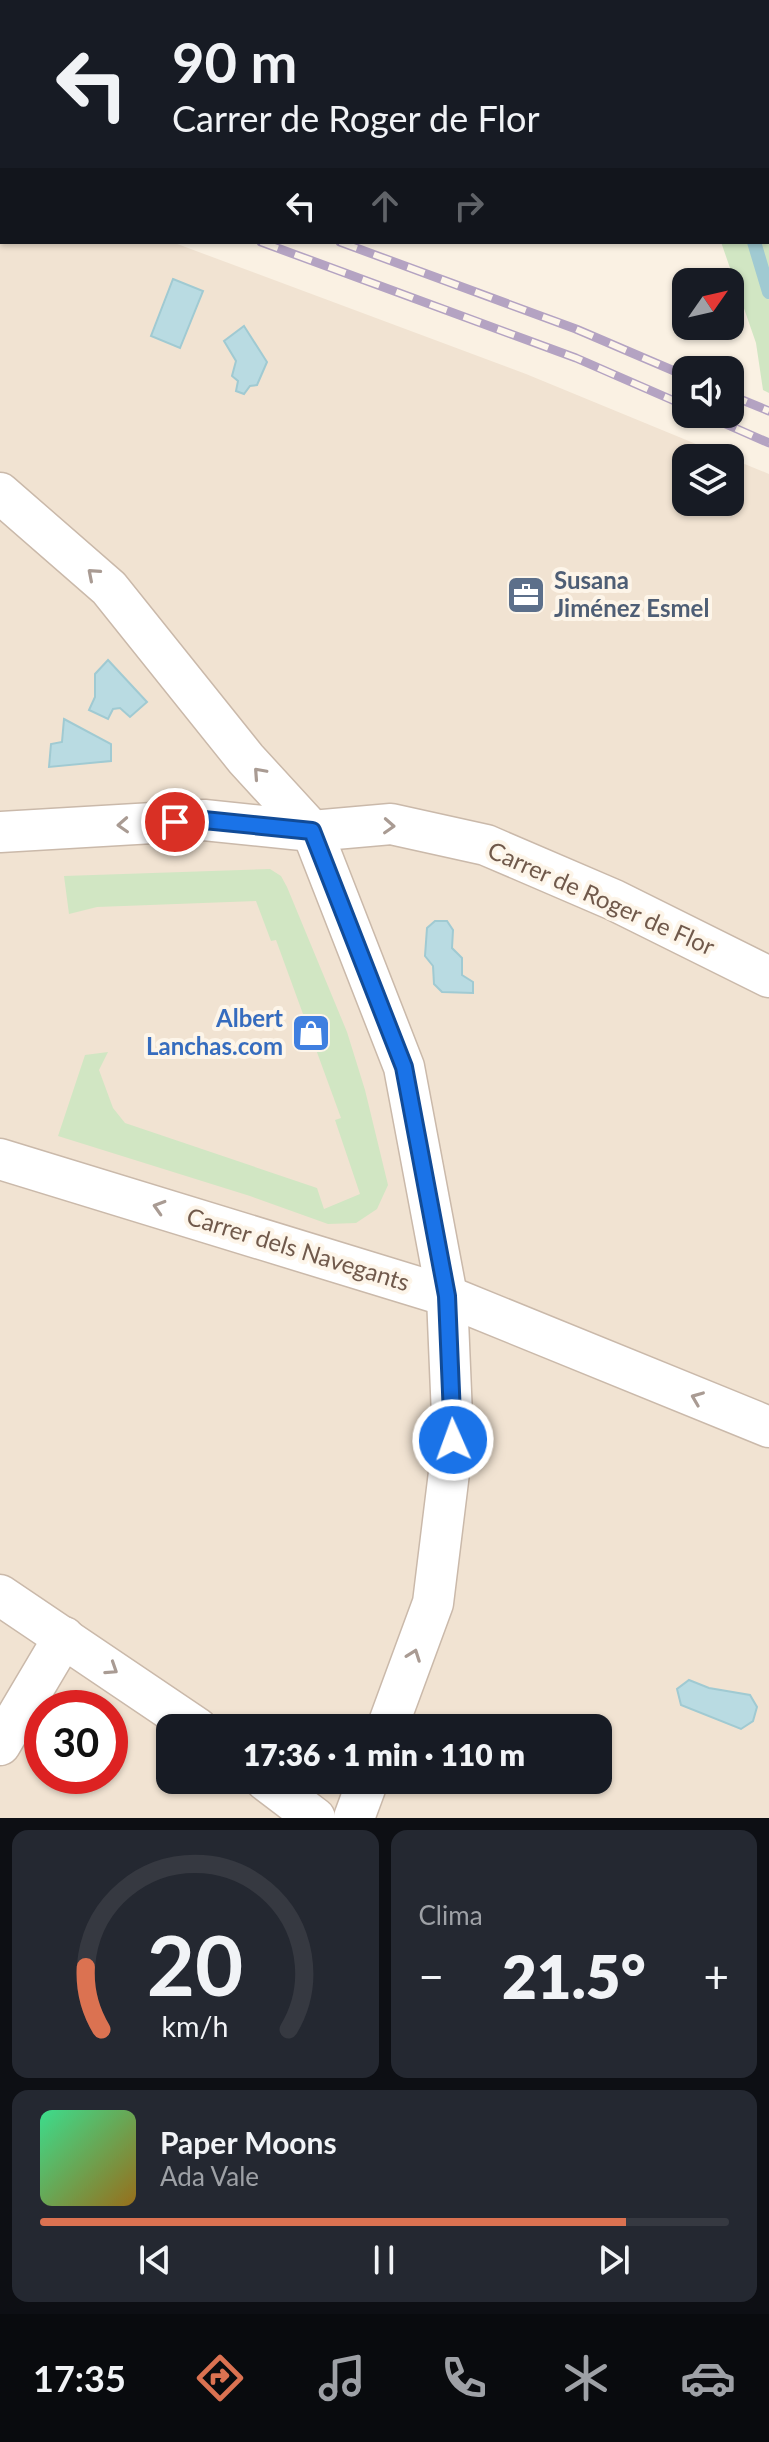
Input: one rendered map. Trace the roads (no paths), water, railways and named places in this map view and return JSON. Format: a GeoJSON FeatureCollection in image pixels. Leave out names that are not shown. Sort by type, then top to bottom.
{"type":"FeatureCollection","features":[{"type":"Feature","properties":{"kind":"street"},"geometry":{"type":"LineString","coordinates":[[0,493],[109,588],[246,759],[312,831],[404,1067],[447,1296],[453,1440],[433,1603],[392,1714]]}},
{"type":"Feature","properties":{"kind":"street","name":"Carrer de Roger de Flor"},"geometry":{"type":"LineString","coordinates":[[0,832],[204,820],[312,831],[391,824],[486,845],[614,900],[769,977]]}},
{"type":"Feature","properties":{"kind":"street","name":"Carrer dels Navegants"},"geometry":{"type":"LineString","coordinates":[[0,1159],[447,1296],[769,1427]]}},
{"type":"Feature","properties":{"kind":"street"},"geometry":{"type":"LineString","coordinates":[[0,1595],[177,1714]]}},
{"type":"Feature","properties":{"kind":"street"},"geometry":{"type":"LineString","coordinates":[[0,1745],[64,1637]]}},
{"type":"Feature","properties":{"kind":"street"},"geometry":{"type":"LineString","coordinates":[[283,1794],[315,1818]]}},
{"type":"Feature","properties":{"kind":"street"},"geometry":{"type":"LineString","coordinates":[[354,1818],[363,1794]]}},
{"type":"Feature","properties":{"kind":"water"},"geometry":{"type":"Polygon","coordinates":[[[173,279],[203,291],[180,348],[151,336],[173,279]]]}},
{"type":"Feature","properties":{"kind":"water"},"geometry":{"type":"Polygon","coordinates":[[[244,326],[267,362],[257,385],[250,386],[244,394],[236,391],[238,381],[232,376],[236,361],[224,341],[244,326]]]}},
{"type":"Feature","properties":{"kind":"water"},"geometry":{"type":"Polygon","coordinates":[[[108,660],[147,702],[130,717],[120,708],[113,709],[108,719],[89,710],[95,697],[95,674],[108,660]]]}},
{"type":"Feature","properties":{"kind":"water"},"geometry":{"type":"Polygon","coordinates":[[[64,719],[111,744],[111,761],[49,767],[51,744],[62,742],[64,719]]]}},
{"type":"Feature","properties":{"kind":"water"},"geometry":{"type":"Polygon","coordinates":[[[435,921],[447,921],[453,930],[452,948],[462,958],[462,975],[473,982],[473,993],[442,992],[434,984],[433,966],[425,956],[427,928],[435,921]]]}},
{"type":"Feature","properties":{"kind":"water"},"geometry":{"type":"Polygon","coordinates":[[[689,1680],[709,1688],[750,1695],[757,1707],[753,1721],[741,1729],[681,1705],[677,1689],[689,1680]]]}},
{"type":"Feature","properties":{"kind":"waterway"},"geometry":{"type":"LineString","coordinates":[[755,244],[769,292]]}},
{"type":"Feature","properties":{"kind":"railway"},"geometry":{"type":"LineString","coordinates":[[266,244],[576,358],[672,400]]}},
{"type":"Feature","properties":{"kind":"railway"},"geometry":{"type":"LineString","coordinates":[[345,244],[576,329],[672,370]]}},
{"type":"Feature","properties":{"kind":"railway"},"geometry":{"type":"LineString","coordinates":[[744,401],[769,411]]}},
{"type":"Feature","properties":{"kind":"railway"},"geometry":{"type":"LineString","coordinates":[[735,428],[769,443]]}},
{"type":"Feature","properties":{"kind":"place","name":"Susana Jiménez Esmel"},"geometry":{"type":"Point","coordinates":[526,595]}},
{"type":"Feature","properties":{"kind":"place","name":"Albert Lanchas.com"},"geometry":{"type":"Point","coordinates":[311,1033]}}]}
